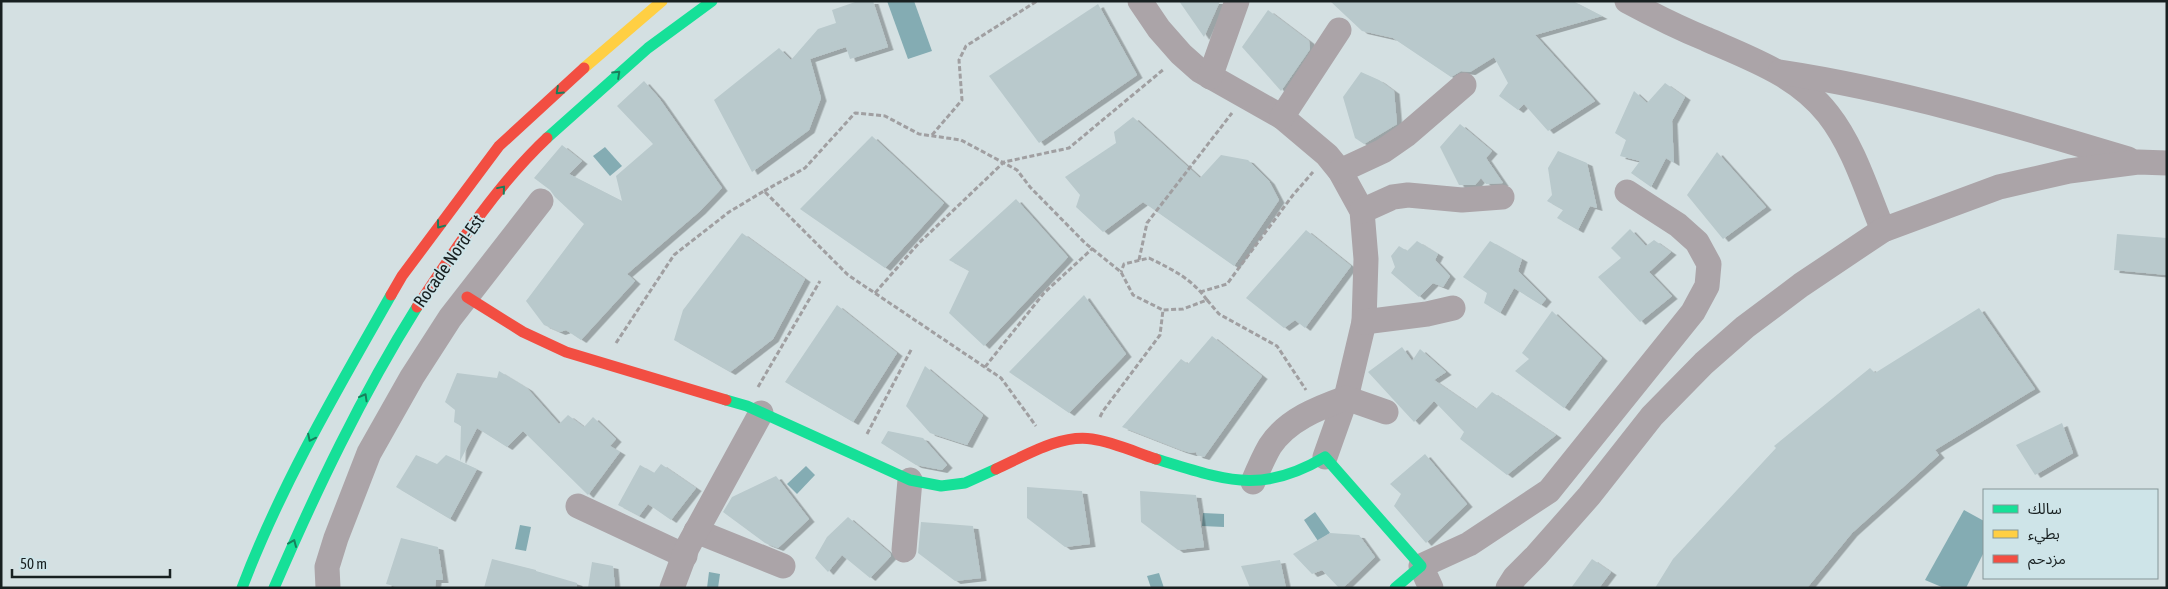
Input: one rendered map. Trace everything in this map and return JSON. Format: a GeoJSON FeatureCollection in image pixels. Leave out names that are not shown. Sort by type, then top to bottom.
{"type":"FeatureCollection","features":[{"type":"Feature","properties":{"kind":"street","name":"Rocade Nord-Est"},"geometry":{"type":"LineString","coordinates":[[242,588],[260,543],[319,422],[402,276],[499,146],[573,77],[662,1]]}},
{"type":"Feature","properties":{"kind":"street","name":"Rocade Nord-Est"},"geometry":{"type":"LineString","coordinates":[[274,588],[308,508],[337,448],[399,333],[486,207],[530,156],[625,66],[712,1]]}},
{"type":"Feature","properties":{"kind":"street"},"geometry":{"type":"LineString","coordinates":[[467,298],[523,332],[566,352],[754,410],[855,457],[910,480],[941,486],[965,483],[1050,444],[1073,439],[1092,439],[1219,478],[1253,482],[1281,477],[1308,467],[1325,457],[1346,398],[1364,322],[1366,259],[1362,211],[1334,163],[1282,118],[1210,77],[1181,54],[1140,1]]}},
{"type":"Feature","properties":{"kind":"street"},"geometry":{"type":"LineString","coordinates":[[1210,77],[1237,1]]}},
{"type":"Feature","properties":{"kind":"street"},"geometry":{"type":"LineString","coordinates":[[1627,1],[1694,34],[1780,72],[1808,93],[1828,113],[1846,142],[1883,230]]}},
{"type":"Feature","properties":{"kind":"street"},"geometry":{"type":"LineString","coordinates":[[1282,118],[1339,30]]}},
{"type":"Feature","properties":{"kind":"street"},"geometry":{"type":"LineString","coordinates":[[1780,72],[1832,80],[1956,108],[2138,162]]}},
{"type":"Feature","properties":{"kind":"street"},"geometry":{"type":"LineString","coordinates":[[1334,163],[1383,151],[1406,135],[1464,85]]}},
{"type":"Feature","properties":{"kind":"street"},"geometry":{"type":"LineString","coordinates":[[1506,584],[1536,556],[1589,496],[1652,416],[1704,363],[1745,327],[1794,290],[1883,230],[1999,186],[2069,171],[2138,162],[2167,163]]}},
{"type":"Feature","properties":{"kind":"street"},"geometry":{"type":"LineString","coordinates":[[1395,588],[1426,577],[1469,544],[1549,491],[1698,303],[1707,286],[1709,264],[1698,242],[1678,225],[1627,192]]}},
{"type":"Feature","properties":{"kind":"street"},"geometry":{"type":"LineString","coordinates":[[1362,211],[1393,197],[1408,195],[1462,200],[1502,197]]}},
{"type":"Feature","properties":{"kind":"street"},"geometry":{"type":"LineString","coordinates":[[328,588],[328,567],[336,538],[369,453],[412,377],[450,318],[541,200]]}},
{"type":"Feature","properties":{"kind":"street"},"geometry":{"type":"LineString","coordinates":[[1364,322],[1427,314],[1453,308]]}},
{"type":"Feature","properties":{"kind":"street"},"geometry":{"type":"LineString","coordinates":[[1253,482],[1270,446],[1296,420],[1346,398],[1386,412]]}},
{"type":"Feature","properties":{"kind":"street"},"geometry":{"type":"LineString","coordinates":[[672,588],[696,531],[754,410]]}},
{"type":"Feature","properties":{"kind":"street"},"geometry":{"type":"LineString","coordinates":[[1325,457],[1426,577]]}},
{"type":"Feature","properties":{"kind":"street"},"geometry":{"type":"LineString","coordinates":[[904,550],[910,480]]}},
{"type":"Feature","properties":{"kind":"street"},"geometry":{"type":"LineString","coordinates":[[578,506],[685,556]]}},
{"type":"Feature","properties":{"kind":"street"},"geometry":{"type":"LineString","coordinates":[[696,531],[783,566]]}},
{"type":"Feature","properties":{"kind":"path"},"geometry":{"type":"LineString","coordinates":[[932,136],[962,100],[959,60],[966,46],[1037,1]]}},
{"type":"Feature","properties":{"kind":"path"},"geometry":{"type":"LineString","coordinates":[[874,293],[918,244],[1004,162],[1069,148],[1181,54]]}},
{"type":"Feature","properties":{"kind":"path"},"geometry":{"type":"LineString","coordinates":[[1139,260],[1148,223],[1244,96]]}},
{"type":"Feature","properties":{"kind":"path"},"geometry":{"type":"LineString","coordinates":[[603,364],[674,255],[729,212],[805,168],[855,113],[885,116],[919,134],[961,140],[1017,170],[1037,194],[1121,272],[1133,295],[1163,310],[1183,309],[1207,300]]}},
{"type":"Feature","properties":{"kind":"path"},"geometry":{"type":"LineString","coordinates":[[1200,292],[1227,284],[1293,195],[1334,163]]}},
{"type":"Feature","properties":{"kind":"path"},"geometry":{"type":"LineString","coordinates":[[764,191],[848,275],[1001,378],[1050,444]]}},
{"type":"Feature","properties":{"kind":"path"},"geometry":{"type":"LineString","coordinates":[[985,367],[1044,293],[1093,248]]}},
{"type":"Feature","properties":{"kind":"path"},"geometry":{"type":"LineString","coordinates":[[1121,272],[1124,264],[1149,258],[1173,270],[1196,286],[1219,314],[1277,346],[1318,409]]}},
{"type":"Feature","properties":{"kind":"path"},"geometry":{"type":"LineString","coordinates":[[754,410],[820,281]]}},
{"type":"Feature","properties":{"kind":"path"},"geometry":{"type":"LineString","coordinates":[[1092,439],[1102,411],[1160,335],[1163,310]]}},
{"type":"Feature","properties":{"kind":"path"},"geometry":{"type":"LineString","coordinates":[[855,457],[912,348]]}},
{"type":"Feature","properties":{"kind":"water"},"geometry":{"type":"Polygon","coordinates":[[[887,1],[914,1],[932,51],[908,59],[887,1]]]}},
{"type":"Feature","properties":{"kind":"water"},"geometry":{"type":"Polygon","coordinates":[[[605,147],[622,166],[610,176],[593,156],[605,147]]]}},
{"type":"Feature","properties":{"kind":"water"},"geometry":{"type":"Polygon","coordinates":[[[806,466],[815,475],[797,494],[787,484],[806,466]]]}},
{"type":"Feature","properties":{"kind":"water"},"geometry":{"type":"Polygon","coordinates":[[[1964,510],[1983,520],[1983,554],[1966,588],[1944,588],[1925,580],[1964,510]]]}},
{"type":"Feature","properties":{"kind":"water"},"geometry":{"type":"Polygon","coordinates":[[[1315,512],[1330,533],[1318,541],[1304,520],[1315,512]]]}},
{"type":"Feature","properties":{"kind":"water"},"geometry":{"type":"Polygon","coordinates":[[[1203,513],[1224,514],[1224,527],[1202,526],[1203,513]]]}},
{"type":"Feature","properties":{"kind":"water"},"geometry":{"type":"Polygon","coordinates":[[[520,525],[531,527],[526,551],[515,549],[520,525]]]}},
{"type":"Feature","properties":{"kind":"water"},"geometry":{"type":"Polygon","coordinates":[[[709,572],[720,574],[718,588],[707,588],[709,572]]]}},
{"type":"Feature","properties":{"kind":"water"},"geometry":{"type":"Polygon","coordinates":[[[1159,573],[1164,588],[1151,588],[1147,576],[1159,573]]]}},
{"type":"Feature","properties":{"kind":"building"},"geometry":{"type":"Polygon","coordinates":[[[858,1],[873,1],[888,47],[850,59],[846,47],[810,59],[821,98],[809,130],[752,172],[714,100],[779,48],[791,60],[818,29],[836,23],[832,10],[858,1]]]}},
{"type":"Feature","properties":{"kind":"building"},"geometry":{"type":"Polygon","coordinates":[[[1179,1],[1220,1],[1204,37],[1179,1]]]}},
{"type":"Feature","properties":{"kind":"building"},"geometry":{"type":"Polygon","coordinates":[[[1330,1],[1573,1],[1602,16],[1535,35],[1595,101],[1548,131],[1524,104],[1518,110],[1499,96],[1508,83],[1494,57],[1470,72],[1461,71],[1451,77],[1393,38],[1362,31],[1330,1]]]}},
{"type":"Feature","properties":{"kind":"building"},"geometry":{"type":"Polygon","coordinates":[[[1098,4],[1137,75],[1039,143],[989,76],[1098,4]]]}},
{"type":"Feature","properties":{"kind":"building"},"geometry":{"type":"Polygon","coordinates":[[[1268,10],[1309,41],[1310,49],[1281,91],[1242,47],[1268,10]]]}},
{"type":"Feature","properties":{"kind":"building"},"geometry":{"type":"Polygon","coordinates":[[[1361,72],[1379,80],[1394,91],[1397,124],[1364,144],[1355,138],[1343,97],[1361,72]]]}},
{"type":"Feature","properties":{"kind":"building"},"geometry":{"type":"Polygon","coordinates":[[[644,81],[659,98],[722,188],[700,211],[627,274],[635,281],[581,340],[566,330],[560,332],[544,325],[526,301],[584,224],[550,190],[534,178],[562,145],[582,161],[569,174],[622,201],[616,176],[653,144],[617,106],[644,81]]]}},
{"type":"Feature","properties":{"kind":"building"},"geometry":{"type":"Polygon","coordinates":[[[1665,83],[1685,97],[1672,121],[1674,163],[1666,158],[1651,187],[1631,173],[1640,161],[1620,156],[1626,140],[1615,133],[1634,91],[1647,103],[1665,83]]]}},
{"type":"Feature","properties":{"kind":"building"},"geometry":{"type":"Polygon","coordinates":[[[1133,117],[1200,178],[1221,155],[1248,160],[1269,181],[1279,200],[1234,266],[1143,202],[1103,232],[1076,207],[1080,195],[1065,177],[1116,143],[1114,132],[1133,117]]]}},
{"type":"Feature","properties":{"kind":"building"},"geometry":{"type":"Polygon","coordinates":[[[1460,124],[1492,151],[1486,158],[1503,183],[1486,184],[1481,178],[1475,185],[1459,185],[1440,147],[1460,124]]]}},
{"type":"Feature","properties":{"kind":"building"},"geometry":{"type":"Polygon","coordinates":[[[872,136],[944,203],[885,268],[800,209],[872,136]]]}},
{"type":"Feature","properties":{"kind":"building"},"geometry":{"type":"Polygon","coordinates":[[[1558,151],[1587,163],[1597,208],[1590,206],[1578,230],[1557,218],[1563,210],[1547,201],[1552,195],[1548,168],[1558,151]]]}},
{"type":"Feature","properties":{"kind":"building"},"geometry":{"type":"Polygon","coordinates":[[[1717,152],[1766,207],[1723,239],[1687,195],[1717,152]]]}},
{"type":"Feature","properties":{"kind":"building"},"geometry":{"type":"Polygon","coordinates":[[[1016,199],[1068,257],[984,346],[949,313],[969,271],[949,260],[1016,199]]]}},
{"type":"Feature","properties":{"kind":"building"},"geometry":{"type":"Polygon","coordinates":[[[1630,229],[1646,246],[1654,240],[1671,252],[1649,272],[1672,296],[1640,322],[1598,277],[1621,258],[1611,248],[1630,229]]]}},
{"type":"Feature","properties":{"kind":"building"},"geometry":{"type":"Polygon","coordinates":[[[1306,230],[1351,266],[1305,328],[1295,320],[1284,328],[1246,298],[1306,230]]]}},
{"type":"Feature","properties":{"kind":"building"},"geometry":{"type":"Polygon","coordinates":[[[742,233],[805,279],[773,339],[730,372],[674,340],[683,310],[742,233]]]}},
{"type":"Feature","properties":{"kind":"building"},"geometry":{"type":"Polygon","coordinates":[[[2117,234],[2167,238],[2167,275],[2114,270],[2117,234]]]}},
{"type":"Feature","properties":{"kind":"building"},"geometry":{"type":"Polygon","coordinates":[[[1417,241],[1438,254],[1435,260],[1450,276],[1443,287],[1433,283],[1419,297],[1391,273],[1395,267],[1391,256],[1399,246],[1407,251],[1417,241]]]}},
{"type":"Feature","properties":{"kind":"building"},"geometry":{"type":"Polygon","coordinates":[[[1490,241],[1522,259],[1518,271],[1546,299],[1541,305],[1514,288],[1500,313],[1484,303],[1487,293],[1463,277],[1490,241]]]}},
{"type":"Feature","properties":{"kind":"building"},"geometry":{"type":"Polygon","coordinates":[[[1084,295],[1126,354],[1069,413],[1009,372],[1084,295]]]}},
{"type":"Feature","properties":{"kind":"building"},"geometry":{"type":"Polygon","coordinates":[[[837,305],[897,353],[853,422],[785,382],[837,305]]]}},
{"type":"Feature","properties":{"kind":"building"},"geometry":{"type":"Polygon","coordinates":[[[1979,308],[2035,389],[1935,450],[1939,455],[1852,533],[1807,588],[1655,588],[1673,559],[1776,448],[1774,446],[1870,368],[1875,373],[1979,308]]]}},
{"type":"Feature","properties":{"kind":"building"},"geometry":{"type":"Polygon","coordinates":[[[1552,311],[1602,358],[1564,408],[1515,371],[1529,359],[1522,353],[1552,311]]]}},
{"type":"Feature","properties":{"kind":"building"},"geometry":{"type":"Polygon","coordinates":[[[1212,336],[1262,376],[1204,457],[1197,455],[1196,452],[1191,453],[1181,450],[1122,427],[1181,359],[1188,364],[1212,336]]]}},
{"type":"Feature","properties":{"kind":"building"},"geometry":{"type":"Polygon","coordinates":[[[1402,347],[1412,361],[1420,349],[1446,372],[1434,380],[1476,409],[1492,392],[1556,435],[1507,475],[1460,439],[1464,432],[1434,401],[1414,422],[1368,372],[1402,347]]]}},
{"type":"Feature","properties":{"kind":"building"},"geometry":{"type":"Polygon","coordinates":[[[925,366],[983,415],[967,445],[930,433],[906,406],[925,366]]]}},
{"type":"Feature","properties":{"kind":"building"},"geometry":{"type":"Polygon","coordinates":[[[499,371],[527,388],[559,424],[568,415],[584,427],[593,417],[616,439],[610,446],[620,452],[588,495],[523,431],[507,447],[477,428],[460,461],[461,426],[454,422],[455,410],[445,402],[457,373],[497,378],[499,371]]]}},
{"type":"Feature","properties":{"kind":"building"},"geometry":{"type":"Polygon","coordinates":[[[2062,423],[2073,453],[2035,475],[2016,445],[2062,423]]]}},
{"type":"Feature","properties":{"kind":"building"},"geometry":{"type":"Polygon","coordinates":[[[888,431],[923,438],[947,465],[942,470],[916,465],[881,443],[888,431]]]}},
{"type":"Feature","properties":{"kind":"building"},"geometry":{"type":"Polygon","coordinates":[[[1425,454],[1467,504],[1426,543],[1394,506],[1401,494],[1390,484],[1425,454]]]}},
{"type":"Feature","properties":{"kind":"building"},"geometry":{"type":"Polygon","coordinates":[[[416,455],[437,464],[446,455],[477,469],[450,519],[396,487],[416,455]]]}},
{"type":"Feature","properties":{"kind":"building"},"geometry":{"type":"Polygon","coordinates":[[[661,464],[696,488],[671,520],[648,504],[639,516],[618,505],[640,465],[654,473],[661,464]]]}},
{"type":"Feature","properties":{"kind":"building"},"geometry":{"type":"Polygon","coordinates":[[[776,476],[809,519],[778,548],[765,543],[723,512],[732,497],[776,476]]]}},
{"type":"Feature","properties":{"kind":"building"},"geometry":{"type":"Polygon","coordinates":[[[1027,487],[1082,491],[1090,544],[1065,547],[1027,518],[1027,487]]]}},
{"type":"Feature","properties":{"kind":"building"},"geometry":{"type":"Polygon","coordinates":[[[1140,491],[1196,495],[1204,547],[1178,550],[1141,522],[1140,491]]]}},
{"type":"Feature","properties":{"kind":"building"},"geometry":{"type":"Polygon","coordinates":[[[848,517],[890,553],[891,556],[870,578],[842,555],[828,572],[815,558],[827,537],[848,517]]]}},
{"type":"Feature","properties":{"kind":"building"},"geometry":{"type":"Polygon","coordinates":[[[921,522],[973,526],[981,578],[955,581],[918,553],[921,522]]]}},
{"type":"Feature","properties":{"kind":"building"},"geometry":{"type":"Polygon","coordinates":[[[1330,533],[1359,535],[1375,557],[1343,588],[1339,588],[1322,570],[1312,574],[1293,554],[1330,533]]]}},
{"type":"Feature","properties":{"kind":"building"},"geometry":{"type":"Polygon","coordinates":[[[401,538],[438,547],[443,580],[436,580],[435,588],[401,588],[386,584],[401,538]]]}},
{"type":"Feature","properties":{"kind":"building"},"geometry":{"type":"Polygon","coordinates":[[[492,559],[577,583],[577,588],[484,588],[492,559]]]}},
{"type":"Feature","properties":{"kind":"building"},"geometry":{"type":"Polygon","coordinates":[[[1592,559],[1611,572],[1599,588],[1571,588],[1592,559]]]}},
{"type":"Feature","properties":{"kind":"building"},"geometry":{"type":"Polygon","coordinates":[[[1280,560],[1286,588],[1250,588],[1241,566],[1280,560]]]}},
{"type":"Feature","properties":{"kind":"building"},"geometry":{"type":"Polygon","coordinates":[[[592,562],[613,566],[615,588],[588,588],[592,562]]]}},
{"type":"Feature","properties":{"kind":"traffic: fast"},"geometry":{"type":"LineString","coordinates":[[547,138],[648,48],[712,1]]}},
{"type":"Feature","properties":{"kind":"traffic: fast"},"geometry":{"type":"LineString","coordinates":[[242,588],[257,550],[292,475],[330,402],[391,295]]}},
{"type":"Feature","properties":{"kind":"traffic: fast"},"geometry":{"type":"LineString","coordinates":[[274,588],[340,444],[396,341],[417,307]]}},
{"type":"Feature","properties":{"kind":"traffic: fast"},"geometry":{"type":"LineString","coordinates":[[726,400],[747,406],[910,480],[941,486],[965,483],[996,469]]}},
{"type":"Feature","properties":{"kind":"traffic: fast"},"geometry":{"type":"LineString","coordinates":[[1156,459],[1202,473],[1241,480],[1260,480],[1280,477],[1302,469],[1325,457],[1421,566],[1395,588]]}},
{"type":"Feature","properties":{"kind":"traffic: slow"},"geometry":{"type":"LineString","coordinates":[[584,68],[662,1]]}},
{"type":"Feature","properties":{"kind":"traffic: jam"},"geometry":{"type":"LineString","coordinates":[[391,295],[402,276],[499,146],[584,68]]}},
{"type":"Feature","properties":{"kind":"traffic: jam"},"geometry":{"type":"LineString","coordinates":[[417,307],[462,240],[494,197],[547,138]]}},
{"type":"Feature","properties":{"kind":"traffic: jam"},"geometry":{"type":"LineString","coordinates":[[467,297],[523,332],[566,352],[726,400]]}},
{"type":"Feature","properties":{"kind":"traffic: jam"},"geometry":{"type":"LineString","coordinates":[[996,469],[1043,447],[1080,438],[1108,442],[1156,459]]}}]}
